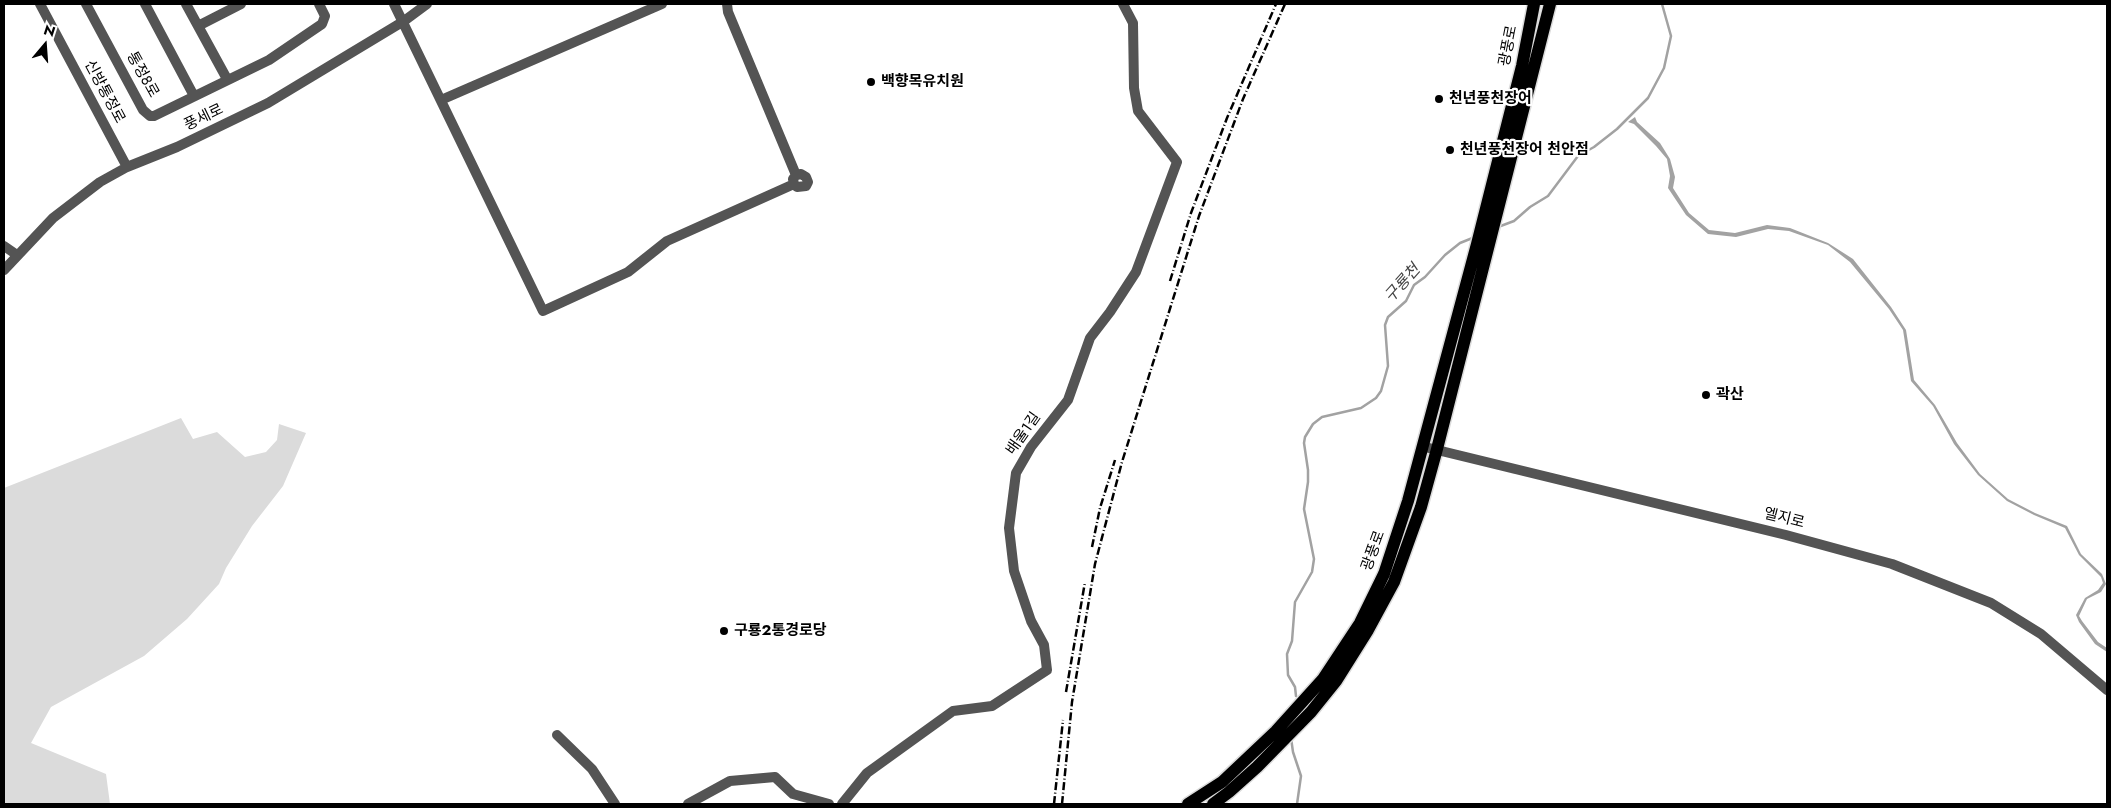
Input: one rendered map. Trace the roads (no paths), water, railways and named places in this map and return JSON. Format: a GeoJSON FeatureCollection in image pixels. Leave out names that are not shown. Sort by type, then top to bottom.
{"type":"FeatureCollection","features":[{"type":"Feature","properties":{"kind":"main road","name":"광풍로"},"geometry":{"type":"LineString","coordinates":[[1188,804],[1222,782],[1276,731],[1323,679],[1360,623],[1384,574],[1408,501],[1477,244],[1522,66],[1534,4]]}},
{"type":"Feature","properties":{"kind":"main road","name":"광풍로"},"geometry":{"type":"LineString","coordinates":[[1213,804],[1257,767],[1311,712],[1336,681],[1368,630],[1394,582],[1421,507],[1437,450],[1550,4]]}},
{"type":"Feature","properties":{"kind":"street","name":"신방통정로"},"geometry":{"type":"LineString","coordinates":[[40,4],[127,167]]}},
{"type":"Feature","properties":{"kind":"street","name":"통정8로"},"geometry":{"type":"LineString","coordinates":[[86,4],[146,114],[154,116],[269,60],[322,24],[325,16],[319,4]]}},
{"type":"Feature","properties":{"kind":"street"},"geometry":{"type":"LineString","coordinates":[[145,4],[194,96]]}},
{"type":"Feature","properties":{"kind":"street"},"geometry":{"type":"LineString","coordinates":[[186,4],[227,79]]}},
{"type":"Feature","properties":{"kind":"street"},"geometry":{"type":"LineString","coordinates":[[198,26],[241,4]]}},
{"type":"Feature","properties":{"kind":"street"},"geometry":{"type":"LineString","coordinates":[[394,4],[404,21],[543,311],[628,272],[667,241],[795,180],[728,12],[727,4]]}},
{"type":"Feature","properties":{"kind":"street","name":"풍세로"},"geometry":{"type":"LineString","coordinates":[[4,270],[17,254],[53,218],[76,198],[100,182],[127,167],[177,147],[268,103],[404,21],[427,4]]}},
{"type":"Feature","properties":{"kind":"street"},"geometry":{"type":"LineString","coordinates":[[442,100],[662,4]]}},
{"type":"Feature","properties":{"kind":"street","name":"배울1길"},"geometry":{"type":"LineString","coordinates":[[842,804],[867,773],[953,711],[992,706],[1047,670],[1044,645],[1031,621],[1014,571],[1010,528],[1016,473],[1030,447],[1068,400],[1090,338],[1110,312],[1136,272],[1177,162],[1138,111],[1134,88],[1133,23],[1123,4]]}},
{"type":"Feature","properties":{"kind":"street"},"geometry":{"type":"LineString","coordinates":[[4,246],[17,254]]}},
{"type":"Feature","properties":{"kind":"street","name":"엘지로"},"geometry":{"type":"LineString","coordinates":[[1423,447],[1786,535],[1892,564],[1991,604],[2041,634],[2107,690]]}},
{"type":"Feature","properties":{"kind":"street"},"geometry":{"type":"LineString","coordinates":[[557,735],[592,768],[615,804]]}},
{"type":"Feature","properties":{"kind":"street"},"geometry":{"type":"LineString","coordinates":[[688,804],[730,781],[775,777],[793,794],[829,804]]}},
{"type":"Feature","properties":{"kind":"waterway","name":"구룡천"},"geometry":{"type":"LineString","coordinates":[[1498,227],[1514,221],[1530,207],[1548,196],[1578,156],[1594,147],[1617,129],[1648,98],[1664,68],[1671,36],[1662,4]]}},
{"type":"Feature","properties":{"kind":"waterway","name":"구룡천"},"geometry":{"type":"LineString","coordinates":[[1296,696],[1295,687],[1288,675],[1287,654],[1292,641],[1295,602],[1312,572],[1314,559],[1304,509],[1308,482],[1305,437],[1313,424],[1322,417],[1361,408],[1376,398],[1381,391],[1388,366],[1385,325],[1388,317],[1406,301],[1414,285],[1425,277],[1445,255],[1460,243],[1475,237]]}},
{"type":"Feature","properties":{"kind":"waterway","name":"구룡천"},"geometry":{"type":"LineString","coordinates":[[1291,738],[1293,752],[1301,776],[1297,804]]}},
{"type":"Feature","properties":{"kind":"railway"},"geometry":{"type":"LineString","coordinates":[[1170,281],[1191,213],[1227,118],[1276,4]]}},
{"type":"Feature","properties":{"kind":"railway"},"geometry":{"type":"LineString","coordinates":[[1062,804],[1072,702],[1095,564],[1122,462],[1199,216],[1243,99],[1285,4]]}},
{"type":"Feature","properties":{"kind":"railway"},"geometry":{"type":"LineString","coordinates":[[1092,547],[1100,508],[1115,460]]}},
{"type":"Feature","properties":{"kind":"railway"},"geometry":{"type":"LineString","coordinates":[[1066,692],[1085,582]]}},
{"type":"Feature","properties":{"kind":"railway"},"geometry":{"type":"LineString","coordinates":[[1054,804],[1063,720]]}},
{"type":"Feature","properties":{"kind":"place","name":"백향목유치원"},"geometry":{"type":"Point","coordinates":[871,82]}},
{"type":"Feature","properties":{"kind":"place","name":"천년풍천장어"},"geometry":{"type":"Point","coordinates":[1439,99]}},
{"type":"Feature","properties":{"kind":"place","name":"천년풍천장어 천안점"},"geometry":{"type":"Point","coordinates":[1450,150]}},
{"type":"Feature","properties":{"kind":"place","name":"곽산"},"geometry":{"type":"Point","coordinates":[1706,395]}},
{"type":"Feature","properties":{"kind":"place","name":"구룡2통경로당"},"geometry":{"type":"Point","coordinates":[724,631]}}]}
